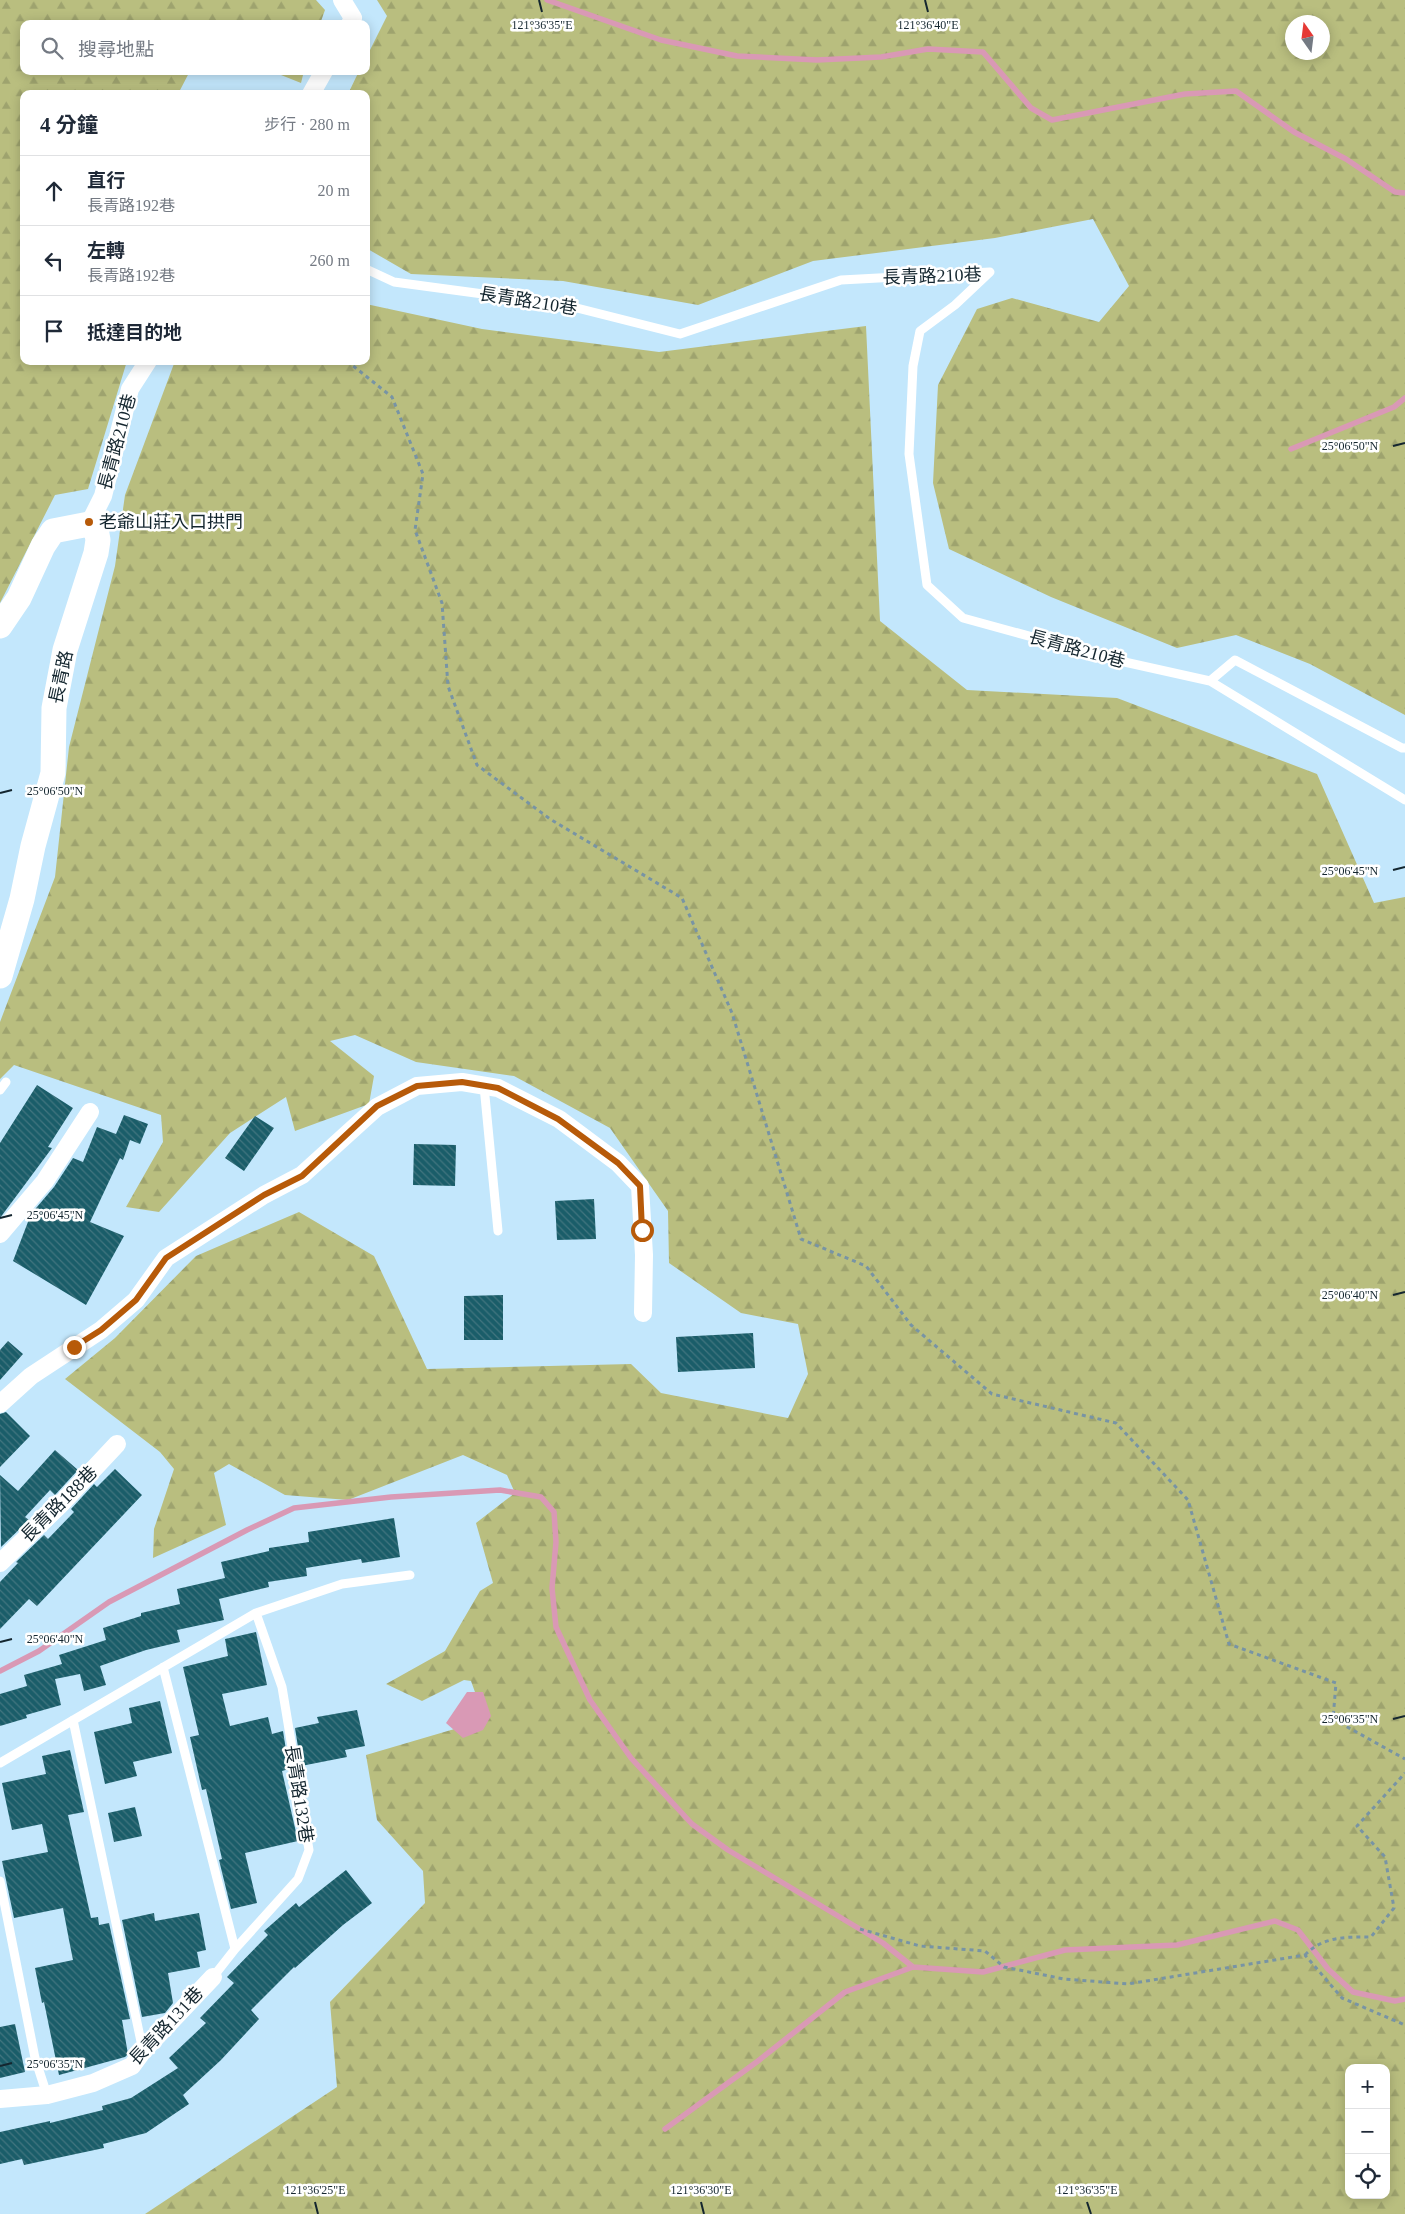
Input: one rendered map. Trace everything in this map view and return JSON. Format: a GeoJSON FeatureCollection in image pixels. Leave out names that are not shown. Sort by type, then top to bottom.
{"type":"FeatureCollection","features":[{"type":"Feature","properties":{"kind":"street"},"geometry":{"type":"LineString","coordinates":[[342,0],[353,18],[352,20]]}},
{"type":"Feature","properties":{"kind":"street"},"geometry":{"type":"LineString","coordinates":[[313,90],[322,75]]}},
{"type":"Feature","properties":{"kind":"street","name":"長青路210巷"},"geometry":{"type":"LineString","coordinates":[[88,524],[103,496],[130,389],[145,365]]}},
{"type":"Feature","properties":{"kind":"street"},"geometry":{"type":"LineString","coordinates":[[0,626],[19,598],[43,546],[53,531],[88,524]]}},
{"type":"Feature","properties":{"kind":"street","name":"長青路"},"geometry":{"type":"LineString","coordinates":[[1,973],[22,899],[33,846],[53,773],[54,708],[66,650],[96,553],[98,540],[96,529],[88,524]]}},
{"type":"Feature","properties":{"kind":"street"},"geometry":{"type":"LineString","coordinates":[[0,1404],[31,1376],[101,1330],[136,1300],[166,1258],[264,1195],[302,1176],[377,1106],[417,1086],[462,1082],[498,1088],[558,1119],[618,1163],[640,1186],[644,1255],[643,1313]]}},
{"type":"Feature","properties":{"kind":"street"},"geometry":{"type":"LineString","coordinates":[[0,1234],[45,1182],[90,1112]]}},
{"type":"Feature","properties":{"kind":"street","name":"長青路188巷"},"geometry":{"type":"LineString","coordinates":[[0,1563],[59,1506],[117,1444]]}},
{"type":"Feature","properties":{"kind":"street","name":"長青路131巷"},"geometry":{"type":"LineString","coordinates":[[0,2099],[47,2095],[93,2083],[132,2066],[143,2051],[213,1976]]}},
{"type":"Feature","properties":{"kind":"lane","name":"長青路210巷"},"geometry":{"type":"LineString","coordinates":[[370,271],[394,282],[565,305],[680,334],[841,280],[990,272],[955,305],[920,332],[913,366],[909,454],[928,585],[963,618],[1120,661],[1210,681],[1405,800]]}},
{"type":"Feature","properties":{"kind":"lane"},"geometry":{"type":"LineString","coordinates":[[1210,681],[1234,660],[1405,748]]}},
{"type":"Feature","properties":{"kind":"lane"},"geometry":{"type":"LineString","coordinates":[[484,1086],[498,1231]]}},
{"type":"Feature","properties":{"kind":"lane"},"geometry":{"type":"LineString","coordinates":[[0,1763],[256,1613],[342,1584],[410,1575]]}},
{"type":"Feature","properties":{"kind":"lane","name":"長青路132巷"},"geometry":{"type":"LineString","coordinates":[[213,1976],[298,1879],[309,1850],[282,1687],[256,1613]]}},
{"type":"Feature","properties":{"kind":"lane"},"geometry":{"type":"LineString","coordinates":[[163,1667],[235,1949]]}},
{"type":"Feature","properties":{"kind":"lane"},"geometry":{"type":"LineString","coordinates":[[73,1720],[143,2051]]}},
{"type":"Feature","properties":{"kind":"lane"},"geometry":{"type":"LineString","coordinates":[[0,1881],[35,2058],[47,2095]]}},
{"type":"Feature","properties":{"kind":"path"},"geometry":{"type":"LineString","coordinates":[[352,365],[392,397],[423,474],[415,530],[442,603],[448,686],[477,765],[550,819],[682,898],[732,1013],[801,1239],[866,1266],[911,1325],[992,1394],[1116,1423],[1188,1500],[1229,1644],[1336,1682],[1334,1718],[1405,1759]]}},
{"type":"Feature","properties":{"kind":"path"},"geometry":{"type":"LineString","coordinates":[[860,1929],[920,1946],[986,1951],[1004,1967],[1064,1979],[1128,1984],[1304,1955],[1312,1948],[1336,1937],[1371,1937],[1394,1908],[1385,1857],[1357,1826],[1405,1773]]}},
{"type":"Feature","properties":{"kind":"path"},"geometry":{"type":"LineString","coordinates":[[1304,1955],[1342,1998],[1405,2025]]}},
{"type":"Feature","properties":{"kind":"green space"},"geometry":{"type":"Polygon","coordinates":[[[0,0],[316,0],[325,10],[321,20],[20,20],[20,75],[188,75],[180,90],[20,90],[20,365],[126,365],[88,489],[55,495],[0,603],[0,0]]]}},
{"type":"Feature","properties":{"kind":"green space"},"geometry":{"type":"Polygon","coordinates":[[[377,0],[1405,0],[1405,715],[1310,664],[1236,635],[1177,648],[1051,597],[949,549],[933,483],[938,385],[977,309],[1012,298],[1099,322],[1129,286],[1093,219],[995,238],[813,261],[698,305],[563,281],[411,274],[370,250],[370,90],[350,90],[357,75],[370,75],[370,50],[387,16],[377,0]]]}},
{"type":"Feature","properties":{"kind":"green space"},"geometry":{"type":"Polygon","coordinates":[[[281,75],[303,75],[301,83],[281,75]]]}},
{"type":"Feature","properties":{"kind":"green space"},"geometry":{"type":"Polygon","coordinates":[[[370,305],[482,329],[659,352],[866,326],[880,621],[967,690],[1117,698],[1317,774],[1374,903],[1405,897],[1405,2214],[145,2214],[337,2087],[330,2002],[425,1903],[423,1871],[377,1820],[366,1755],[485,1720],[471,1681],[464,1680],[422,1701],[386,1684],[445,1651],[480,1591],[493,1583],[476,1523],[515,1493],[507,1475],[463,1455],[348,1500],[285,1495],[229,1464],[214,1473],[226,1525],[153,1558],[154,1529],[174,1469],[160,1452],[65,1379],[115,1338],[196,1256],[299,1212],[374,1256],[427,1369],[631,1364],[661,1393],[788,1418],[808,1374],[798,1324],[741,1313],[669,1263],[668,1211],[610,1128],[514,1076],[416,1062],[355,1035],[330,1041],[374,1076],[369,1104],[295,1131],[286,1097],[230,1133],[159,1212],[126,1207],[163,1142],[161,1115],[14,1065],[0,1079],[0,1022],[55,877],[69,747],[115,566],[125,495],[174,365],[370,365],[370,305]]]}},
{"type":"Feature","properties":{"kind":"shaded area"},"geometry":{"type":"Polygon","coordinates":[[[467,1692],[483,1692],[491,1716],[483,1730],[463,1738],[446,1723],[467,1692]]]}},
{"type":"Feature","properties":{"kind":"building"},"geometry":{"type":"Polygon","coordinates":[[[37,1085],[73,1108],[48,1147],[52,1148],[0,1218],[0,1143],[37,1085]]]}},
{"type":"Feature","properties":{"kind":"building"},"geometry":{"type":"Polygon","coordinates":[[[124,1115],[148,1124],[140,1144],[130,1140],[123,1160],[120,1158],[90,1222],[124,1236],[86,1305],[13,1261],[31,1214],[54,1187],[73,1158],[83,1162],[97,1127],[116,1134],[124,1115]]]}},
{"type":"Feature","properties":{"kind":"building"},"geometry":{"type":"Polygon","coordinates":[[[255,1116],[274,1128],[244,1171],[225,1158],[255,1116]]]}},
{"type":"Feature","properties":{"kind":"building"},"geometry":{"type":"Polygon","coordinates":[[[414,1144],[456,1145],[455,1186],[413,1185],[414,1144]]]}},
{"type":"Feature","properties":{"kind":"building"},"geometry":{"type":"Polygon","coordinates":[[[594,1199],[596,1239],[557,1240],[555,1201],[594,1199]]]}},
{"type":"Feature","properties":{"kind":"building"},"geometry":{"type":"Polygon","coordinates":[[[503,1295],[503,1340],[464,1340],[464,1296],[503,1295]]]}},
{"type":"Feature","properties":{"kind":"building"},"geometry":{"type":"Polygon","coordinates":[[[753,1333],[755,1368],[678,1372],[676,1337],[753,1333]]]}},
{"type":"Feature","properties":{"kind":"building"},"geometry":{"type":"Polygon","coordinates":[[[8,1341],[23,1354],[0,1380],[0,1350],[8,1341]]]}},
{"type":"Feature","properties":{"kind":"building"},"geometry":{"type":"Polygon","coordinates":[[[6,1412],[30,1436],[0,1467],[0,1414],[6,1412]]]}},
{"type":"Feature","properties":{"kind":"building"},"geometry":{"type":"Polygon","coordinates":[[[55,1450],[78,1470],[55,1495],[50,1490],[25,1517],[29,1520],[1,1547],[0,1475],[18,1491],[55,1450]]]}},
{"type":"Feature","properties":{"kind":"building"},"geometry":{"type":"Polygon","coordinates":[[[115,1469],[142,1495],[37,1606],[29,1599],[0,1629],[0,1582],[18,1563],[16,1562],[44,1535],[48,1539],[74,1512],[71,1509],[94,1484],[97,1487],[115,1469]]]}},
{"type":"Feature","properties":{"kind":"building"},"geometry":{"type":"Polygon","coordinates":[[[394,1518],[400,1557],[362,1563],[361,1559],[306,1568],[307,1576],[268,1582],[269,1587],[219,1599],[224,1620],[177,1630],[180,1642],[146,1650],[100,1666],[106,1685],[84,1691],[80,1674],[55,1679],[61,1705],[26,1715],[27,1718],[0,1726],[0,1694],[27,1686],[24,1675],[62,1664],[59,1655],[106,1640],[103,1628],[141,1616],[141,1613],[180,1604],[177,1589],[225,1578],[221,1562],[269,1551],[269,1548],[309,1542],[308,1532],[394,1518]]]}},
{"type":"Feature","properties":{"kind":"building"},"geometry":{"type":"Polygon","coordinates":[[[256,1632],[267,1685],[222,1694],[230,1726],[268,1717],[272,1734],[283,1731],[289,1769],[282,1771],[298,1841],[245,1853],[257,1903],[231,1909],[219,1860],[222,1859],[206,1789],[202,1790],[190,1737],[199,1735],[183,1667],[228,1656],[225,1639],[256,1632]]]}},
{"type":"Feature","properties":{"kind":"building"},"geometry":{"type":"Polygon","coordinates":[[[160,1701],[172,1753],[133,1762],[137,1776],[105,1784],[94,1732],[132,1723],[129,1708],[160,1701]]]}},
{"type":"Feature","properties":{"kind":"building"},"geometry":{"type":"Polygon","coordinates":[[[357,1710],[365,1746],[345,1750],[347,1757],[301,1766],[295,1728],[319,1723],[317,1717],[357,1710]]]}},
{"type":"Feature","properties":{"kind":"building"},"geometry":{"type":"Polygon","coordinates":[[[70,1750],[84,1812],[68,1815],[91,1918],[98,1917],[99,1925],[109,1923],[130,2019],[122,2020],[128,2054],[125,2057],[59,2075],[35,1968],[73,1960],[63,1908],[14,1918],[2,1861],[48,1852],[42,1824],[12,1830],[2,1783],[46,1774],[42,1756],[70,1750]]]}},
{"type":"Feature","properties":{"kind":"building"},"geometry":{"type":"Polygon","coordinates":[[[135,1807],[142,1836],[114,1842],[108,1813],[135,1807]]]}},
{"type":"Feature","properties":{"kind":"building"},"geometry":{"type":"Polygon","coordinates":[[[346,1870],[372,1903],[294,1967],[251,2010],[259,2019],[221,2060],[183,2095],[189,2104],[146,2133],[103,2144],[104,2148],[24,2165],[22,2159],[0,2164],[0,2132],[50,2121],[50,2123],[103,2110],[102,2106],[131,2098],[178,2068],[169,2058],[206,2023],[200,2018],[234,1983],[227,1977],[268,1935],[264,1931],[296,1903],[299,1907],[346,1870]]]}},
{"type":"Feature","properties":{"kind":"building"},"geometry":{"type":"Polygon","coordinates":[[[154,1913],[155,1921],[199,1913],[206,1950],[197,1952],[200,1967],[168,1973],[173,2003],[165,2013],[142,2017],[122,1920],[154,1913]]]}},
{"type":"Feature","properties":{"kind":"building"},"geometry":{"type":"Polygon","coordinates":[[[15,2024],[25,2072],[0,2078],[0,2027],[15,2024]]]}},
{"type":"Feature","properties":{"kind":"waterway"},"geometry":{"type":"LineString","coordinates":[[547,0],[661,40],[737,56],[817,60],[881,57],[928,49],[983,52],[1031,108],[1052,120],[1185,94],[1236,91],[1294,132],[1346,159],[1395,192],[1405,193]]}},
{"type":"Feature","properties":{"kind":"waterway"},"geometry":{"type":"LineString","coordinates":[[1291,449],[1394,407],[1405,398]]}},
{"type":"Feature","properties":{"kind":"waterway"},"geometry":{"type":"LineString","coordinates":[[0,1671],[39,1651],[109,1602],[247,1530],[294,1508],[391,1497],[500,1490],[541,1497],[554,1512],[556,1542],[552,1588],[556,1627],[590,1700],[631,1758],[692,1824],[728,1850],[883,1943],[913,1967],[983,1972],[1065,1950],[1177,1945],[1275,1921],[1298,1930],[1328,1969],[1353,1992],[1395,2001],[1405,1999]]}},
{"type":"Feature","properties":{"kind":"waterway"},"geometry":{"type":"LineString","coordinates":[[665,2129],[758,2061],[845,1992],[913,1967]]}},
{"type":"Feature","properties":{"kind":"place","name":"老爺山莊入口拱門"},"geometry":{"type":"Point","coordinates":[89,522]}},
{"type":"Feature","properties":{"kind":"route"},"geometry":{"type":"LineString","coordinates":[[74,1347],[101,1330],[136,1300],[166,1258],[264,1195],[302,1176],[377,1106],[417,1086],[462,1082],[498,1088],[558,1119],[618,1163],[640,1186],[642,1230]]}}]}
